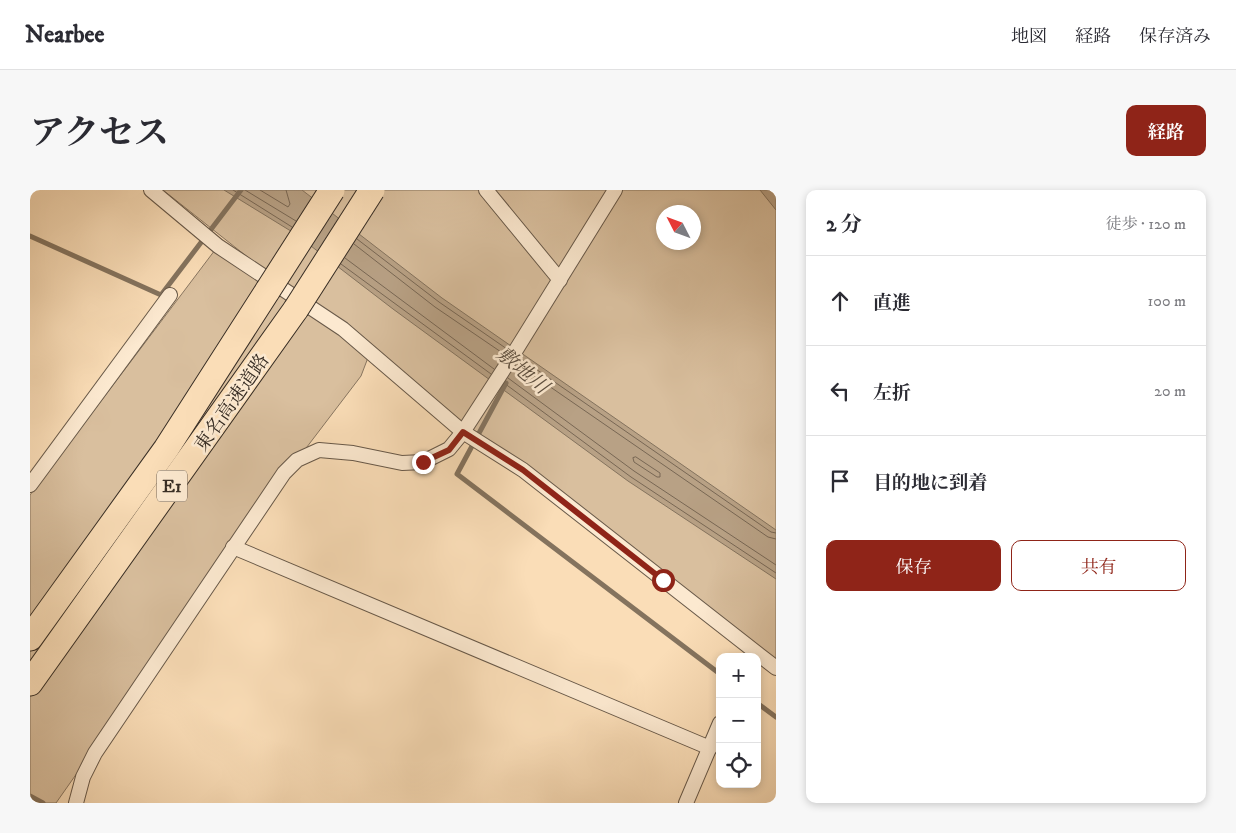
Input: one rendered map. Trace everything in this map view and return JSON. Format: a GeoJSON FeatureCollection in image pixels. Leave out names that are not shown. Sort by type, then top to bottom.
{"type":"FeatureCollection","features":[{"type":"Feature","properties":{"kind":"highway","name":"東名高速道路"},"geometry":{"type":"LineString","coordinates":[[30,638],[166,449],[332,190]]}},
{"type":"Feature","properties":{"kind":"highway","name":"東名高速道路"},"geometry":{"type":"LineString","coordinates":[[30,683],[296,309],[372,190]]}},
{"type":"Feature","properties":{"kind":"street"},"geometry":{"type":"LineString","coordinates":[[151,190],[218,246],[343,329],[463,432],[523,470],[776,668]]}},
{"type":"Feature","properties":{"kind":"street"},"geometry":{"type":"LineString","coordinates":[[486,190],[560,280]]}},
{"type":"Feature","properties":{"kind":"street"},"geometry":{"type":"LineString","coordinates":[[76,803],[83,777],[95,753],[284,473],[297,460],[319,450],[353,453],[402,463],[423,462],[449,450],[463,432],[616,190]]}},
{"type":"Feature","properties":{"kind":"street"},"geometry":{"type":"LineString","coordinates":[[30,485],[42,466],[170,295]]}},
{"type":"Feature","properties":{"kind":"street"},"geometry":{"type":"LineString","coordinates":[[30,459],[42,466]]}},
{"type":"Feature","properties":{"kind":"street"},"geometry":{"type":"LineString","coordinates":[[233,547],[710,748]]}},
{"type":"Feature","properties":{"kind":"street"},"geometry":{"type":"LineString","coordinates":[[686,803],[716,733]]}},
{"type":"Feature","properties":{"kind":"shaded area"},"geometry":{"type":"Polygon","coordinates":[[[163,190],[776,190],[776,668],[761,656],[761,653],[756,653],[369,355],[361,376],[297,460],[56,803],[42,803],[30,798],[30,495],[218,246],[313,309],[163,190]]]}},
{"type":"Feature","properties":{"kind":"water","name":"敷地川"},"geometry":{"type":"Polygon","coordinates":[[[224,190],[302,190],[442,298],[776,530],[776,579],[628,481],[393,309],[294,233],[224,190]]]}},
{"type":"Feature","properties":{"kind":"water"},"geometry":{"type":"Polygon","coordinates":[[[760,190],[776,190],[776,210],[760,190]]]}},
{"type":"Feature","properties":{"kind":"waterway"},"geometry":{"type":"LineString","coordinates":[[30,236],[161,295],[241,190]]}},
{"type":"Feature","properties":{"kind":"waterway","name":"敷地川"},"geometry":{"type":"LineString","coordinates":[[506,383],[457,474],[716,671]]}},
{"type":"Feature","properties":{"kind":"waterway"},"geometry":{"type":"LineString","coordinates":[[761,706],[776,717]]}},
{"type":"Feature","properties":{"kind":"waterway"},"geometry":{"type":"LineString","coordinates":[[30,796],[43,803]]}},
{"type":"Feature","properties":{"kind":"route"},"geometry":{"type":"LineString","coordinates":[[423,462],[449,450],[463,432],[523,470],[663,580]]}}]}
